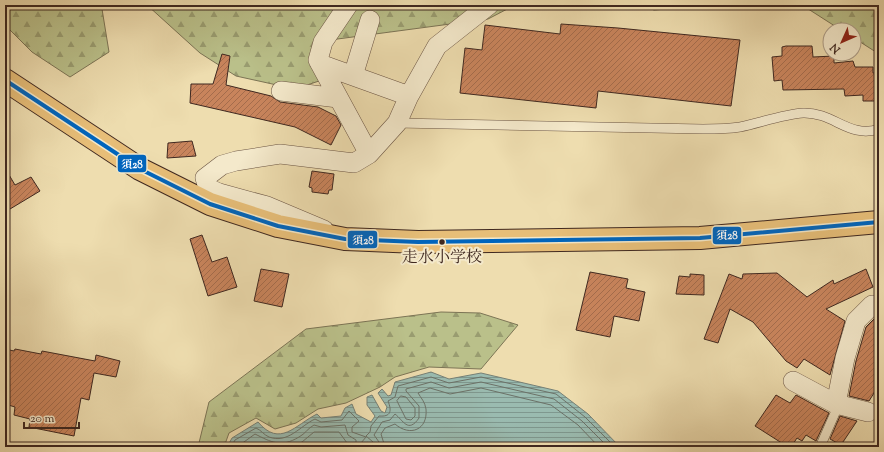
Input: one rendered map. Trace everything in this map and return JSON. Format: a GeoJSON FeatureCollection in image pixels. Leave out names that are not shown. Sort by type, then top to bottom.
{"type":"FeatureCollection","features":[{"type":"Feature","properties":{"kind":"highway"},"geometry":{"type":"LineString","coordinates":[[5,80],[140,169],[210,204],[278,226],[346,239],[418,242],[700,238],[879,222]]}},
{"type":"Feature","properties":{"kind":"street"},"geometry":{"type":"LineString","coordinates":[[348,5],[323,42],[318,60],[369,154]]}},
{"type":"Feature","properties":{"kind":"street"},"geometry":{"type":"LineString","coordinates":[[346,239],[266,206],[219,193],[208,188],[205,178],[222,164],[280,154],[354,163],[369,154],[397,123],[409,96],[437,46],[489,5]]}},
{"type":"Feature","properties":{"kind":"street"},"geometry":{"type":"LineString","coordinates":[[353,76],[370,20]]}},
{"type":"Feature","properties":{"kind":"street"},"geometry":{"type":"LineString","coordinates":[[320,64],[409,96]]}},
{"type":"Feature","properties":{"kind":"street"},"geometry":{"type":"LineString","coordinates":[[281,91],[338,98]]}},
{"type":"Feature","properties":{"kind":"street"},"geometry":{"type":"LineString","coordinates":[[836,404],[845,358],[856,321],[872,304],[879,305]]}},
{"type":"Feature","properties":{"kind":"street"},"geometry":{"type":"LineString","coordinates":[[793,381],[836,404],[874,413]]}},
{"type":"Feature","properties":{"kind":"lane"},"geometry":{"type":"LineString","coordinates":[[397,123],[703,129],[738,127],[802,113],[824,116],[855,131],[871,132],[879,129]]}},
{"type":"Feature","properties":{"kind":"lane"},"geometry":{"type":"LineString","coordinates":[[820,447],[835,413],[836,404]]}},
{"type":"Feature","properties":{"kind":"green space"},"geometry":{"type":"Polygon","coordinates":[[[5,5],[129,5],[102,9],[109,52],[70,77],[32,52],[5,25],[5,5]]]}},
{"type":"Feature","properties":{"kind":"green space"},"geometry":{"type":"Polygon","coordinates":[[[147,5],[515,5],[488,19],[330,40],[319,81],[295,89],[236,76],[200,53],[147,5]]]}},
{"type":"Feature","properties":{"kind":"green space"},"geometry":{"type":"Polygon","coordinates":[[[640,5],[717,5],[654,10],[640,5]]]}},
{"type":"Feature","properties":{"kind":"green space"},"geometry":{"type":"Polygon","coordinates":[[[802,5],[879,5],[879,54],[862,43],[862,22],[829,22],[802,5]]]}},
{"type":"Feature","properties":{"kind":"green space"},"geometry":{"type":"Polygon","coordinates":[[[441,312],[480,313],[518,325],[481,369],[429,367],[395,377],[380,387],[346,403],[318,409],[296,423],[275,429],[256,418],[229,433],[224,447],[198,447],[209,402],[306,329],[441,312]]]}},
{"type":"Feature","properties":{"kind":"water"},"geometry":{"type":"Polygon","coordinates":[[[431,372],[449,379],[481,373],[558,391],[588,414],[620,447],[369,447],[370,445],[368,442],[365,444],[365,447],[227,447],[232,438],[258,422],[266,430],[281,434],[288,432],[317,414],[321,418],[341,416],[345,408],[352,404],[356,414],[371,422],[375,416],[367,405],[367,397],[372,395],[381,411],[385,413],[387,407],[378,393],[382,389],[388,396],[391,395],[395,382],[431,372]]]}},
{"type":"Feature","properties":{"kind":"building"},"geometry":{"type":"Polygon","coordinates":[[[561,24],[740,40],[731,106],[598,91],[596,108],[460,93],[465,48],[482,50],[485,25],[560,34],[561,24]]]}},
{"type":"Feature","properties":{"kind":"building"},"geometry":{"type":"Polygon","coordinates":[[[812,46],[813,57],[822,57],[822,62],[853,62],[855,67],[873,67],[873,73],[879,73],[879,101],[863,101],[863,95],[845,96],[844,89],[783,90],[782,80],[774,81],[772,57],[782,56],[782,47],[812,46]]]}},
{"type":"Feature","properties":{"kind":"building"},"geometry":{"type":"Polygon","coordinates":[[[222,54],[230,56],[226,85],[271,96],[280,102],[318,107],[336,116],[341,125],[331,145],[295,127],[190,103],[191,84],[213,84],[222,54]]]}},
{"type":"Feature","properties":{"kind":"building"},"geometry":{"type":"Polygon","coordinates":[[[192,141],[196,156],[167,158],[168,143],[192,141]]]}},
{"type":"Feature","properties":{"kind":"building"},"geometry":{"type":"Polygon","coordinates":[[[5,168],[15,185],[31,177],[40,191],[5,212],[5,168]]]}},
{"type":"Feature","properties":{"kind":"building"},"geometry":{"type":"Polygon","coordinates":[[[312,171],[334,174],[332,190],[329,190],[328,194],[312,192],[312,188],[309,187],[312,171]]]}},
{"type":"Feature","properties":{"kind":"building"},"geometry":{"type":"Polygon","coordinates":[[[202,235],[212,262],[227,257],[237,287],[208,296],[190,239],[202,235]]]}},
{"type":"Feature","properties":{"kind":"building"},"geometry":{"type":"Polygon","coordinates":[[[261,269],[289,274],[282,307],[254,301],[261,269]]]}},
{"type":"Feature","properties":{"kind":"building"},"geometry":{"type":"Polygon","coordinates":[[[866,269],[873,287],[826,309],[845,321],[830,375],[804,359],[797,368],[786,361],[753,322],[730,309],[718,343],[704,339],[729,274],[742,279],[743,274],[777,273],[807,297],[833,280],[834,284],[866,269]]]}},
{"type":"Feature","properties":{"kind":"building"},"geometry":{"type":"Polygon","coordinates":[[[590,272],[628,279],[626,288],[645,292],[639,321],[614,316],[610,337],[576,330],[590,272]]]}},
{"type":"Feature","properties":{"kind":"building"},"geometry":{"type":"Polygon","coordinates":[[[690,274],[704,275],[704,295],[676,294],[679,276],[690,277],[690,274]]]}},
{"type":"Feature","properties":{"kind":"building"},"geometry":{"type":"Polygon","coordinates":[[[877,316],[879,316],[879,385],[869,401],[849,396],[856,361],[866,327],[877,316]]]}},
{"type":"Feature","properties":{"kind":"building"},"geometry":{"type":"Polygon","coordinates":[[[5,349],[14,351],[15,349],[41,354],[42,351],[95,361],[96,355],[120,361],[116,377],[94,373],[89,400],[81,398],[74,436],[29,427],[30,419],[14,415],[15,407],[5,404],[5,349]]]}},
{"type":"Feature","properties":{"kind":"building"},"geometry":{"type":"Polygon","coordinates":[[[776,395],[790,403],[796,395],[829,413],[816,441],[806,435],[802,441],[797,438],[791,447],[788,447],[755,426],[776,395]]]}},
{"type":"Feature","properties":{"kind":"building"},"geometry":{"type":"Polygon","coordinates":[[[840,416],[857,421],[841,445],[830,439],[840,416]]]}},
{"type":"Feature","properties":{"kind":"transit line","name":"須28"},"geometry":{"type":"LineString","coordinates":[[5,80],[140,169],[210,204],[278,226],[345,239],[418,242],[700,238],[879,222]]}},
{"type":"Feature","properties":{"kind":"place","name":"走水小学校"},"geometry":{"type":"Point","coordinates":[442,242]}}]}
